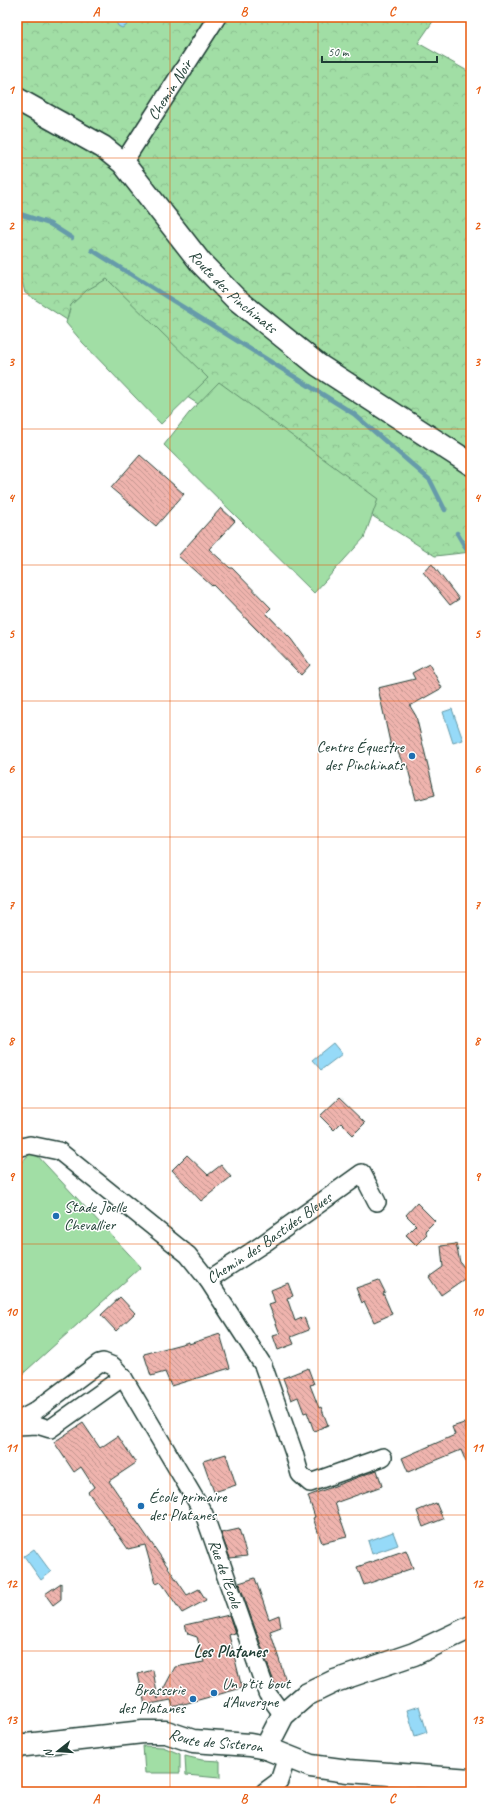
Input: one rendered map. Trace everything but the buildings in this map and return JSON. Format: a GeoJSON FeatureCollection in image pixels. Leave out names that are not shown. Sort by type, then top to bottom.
{"type":"FeatureCollection","features":[{"type":"Feature","properties":{"kind":"main road","name":"Route des Pinchinats"},"geometry":{"type":"LineString","coordinates":[[17,99],[103,147],[123,163],[201,263],[235,298],[318,365],[471,464]]}},
{"type":"Feature","properties":{"kind":"main road","name":"Route de Sisteron"},"geometry":{"type":"LineString","coordinates":[[17,1746],[143,1732],[166,1732],[193,1741],[250,1745],[266,1748],[283,1715],[306,1695],[335,1681],[414,1654],[471,1627]]}},
{"type":"Feature","properties":{"kind":"main road"},"geometry":{"type":"LineString","coordinates":[[266,1748],[311,1766],[348,1771],[471,1780]]}},
{"type":"Feature","properties":{"kind":"street","name":"Chemin Noir"},"geometry":{"type":"LineString","coordinates":[[123,163],[217,17]]}},
{"type":"Feature","properties":{"kind":"street","name":"Chemin des Bastides Bleues"},"geometry":{"type":"LineString","coordinates":[[17,1148],[30,1145],[59,1151],[188,1255],[208,1280],[263,1244],[362,1173],[377,1202]]}},
{"type":"Feature","properties":{"kind":"street"},"geometry":{"type":"LineString","coordinates":[[208,1280],[263,1365],[294,1452],[300,1474],[310,1483],[383,1457]]}},
{"type":"Feature","properties":{"kind":"street","name":"Rue de l'École"},"geometry":{"type":"LineString","coordinates":[[17,1421],[34,1412],[103,1362],[113,1366],[123,1377],[204,1514],[267,1693],[283,1715]]}},
{"type":"Feature","properties":{"kind":"street"},"geometry":{"type":"LineString","coordinates":[[17,1426],[37,1425],[50,1429],[123,1377]]}},
{"type":"Feature","properties":{"kind":"street"},"geometry":{"type":"LineString","coordinates":[[264,1792],[280,1781],[287,1757]]}},
{"type":"Feature","properties":{"kind":"green space"},"geometry":{"type":"Polygon","coordinates":[[[17,17],[436,17],[418,43],[471,73],[471,552],[435,556],[25,293],[17,261],[17,17]]]}},
{"type":"Feature","properties":{"kind":"green space"},"geometry":{"type":"Polygon","coordinates":[[[107,279],[208,378],[161,424],[83,343],[66,323],[71,305],[87,290],[107,279]]]}},
{"type":"Feature","properties":{"kind":"green space"},"geometry":{"type":"Polygon","coordinates":[[[219,382],[378,499],[364,538],[314,593],[164,445],[189,413],[219,382]]]}},
{"type":"Feature","properties":{"kind":"green space","name":"Stade Joelle Chevallier"},"geometry":{"type":"Polygon","coordinates":[[[33,1151],[141,1267],[17,1379],[17,1166],[33,1151]]]}},
{"type":"Feature","properties":{"kind":"green space"},"geometry":{"type":"Polygon","coordinates":[[[143,1746],[163,1747],[180,1754],[180,1773],[145,1773],[143,1746]]]}},
{"type":"Feature","properties":{"kind":"green space"},"geometry":{"type":"Polygon","coordinates":[[[185,1756],[202,1760],[220,1761],[220,1778],[186,1775],[185,1756]]]}},
{"type":"Feature","properties":{"kind":"water"},"geometry":{"type":"Polygon","coordinates":[[[118,17],[130,17],[126,26],[122,28],[118,26],[116,22],[118,17]]]}},
{"type":"Feature","properties":{"kind":"water"},"geometry":{"type":"Polygon","coordinates":[[[452,709],[463,740],[453,743],[443,712],[452,709]]]}},
{"type":"Feature","properties":{"kind":"water"},"geometry":{"type":"Polygon","coordinates":[[[333,1043],[342,1054],[321,1070],[312,1060],[333,1043]]]}},
{"type":"Feature","properties":{"kind":"water"},"geometry":{"type":"Polygon","coordinates":[[[393,1532],[398,1545],[372,1554],[368,1541],[393,1532]]]}},
{"type":"Feature","properties":{"kind":"water"},"geometry":{"type":"Polygon","coordinates":[[[34,1549],[51,1572],[41,1580],[24,1556],[34,1549]]]}},
{"type":"Feature","properties":{"kind":"water"},"geometry":{"type":"Polygon","coordinates":[[[419,1706],[427,1732],[415,1736],[407,1710],[419,1706]]]}},
{"type":"Feature","properties":{"kind":"waterway"},"geometry":{"type":"LineString","coordinates":[[17,213],[50,224],[72,238]]}},
{"type":"Feature","properties":{"kind":"waterway"},"geometry":{"type":"LineString","coordinates":[[92,250],[354,414],[430,480],[445,510]]}},
{"type":"Feature","properties":{"kind":"waterway"},"geometry":{"type":"LineString","coordinates":[[457,533],[471,557]]}},
{"type":"Feature","properties":{"kind":"place","name":"Centre Équestre des Pinchinats"},"geometry":{"type":"Point","coordinates":[412,756]}},
{"type":"Feature","properties":{"kind":"place","name":"Stade Joelle Chevallier"},"geometry":{"type":"Point","coordinates":[56,1216]}},
{"type":"Feature","properties":{"kind":"place","name":"École primaire des Platanes"},"geometry":{"type":"Point","coordinates":[141,1506]}},
{"type":"Feature","properties":{"kind":"place","name":"Un p'tit bout d'Auvergne"},"geometry":{"type":"Point","coordinates":[214,1693]}},
{"type":"Feature","properties":{"kind":"place","name":"Brasserie des Platanes"},"geometry":{"type":"Point","coordinates":[193,1699]}},
{"type":"Feature","properties":{"kind":"district","name":"Les Platanes"},"geometry":{"type":"Point","coordinates":[230,1651]}}]}
